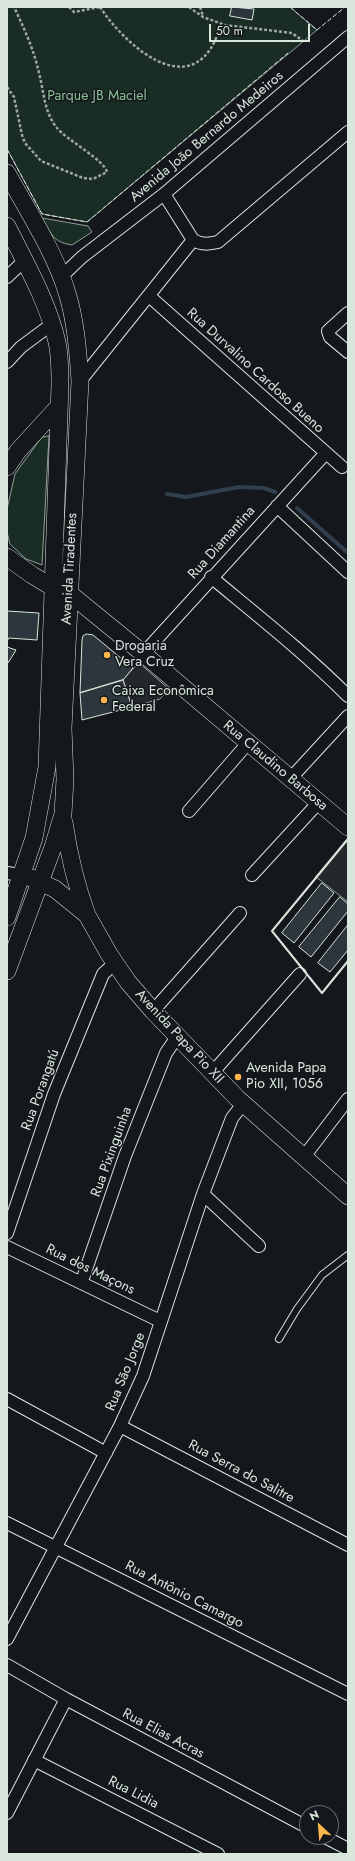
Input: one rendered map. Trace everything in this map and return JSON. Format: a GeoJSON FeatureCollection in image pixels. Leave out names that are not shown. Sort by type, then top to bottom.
{"type":"FeatureCollection","features":[{"type":"Feature","properties":{"kind":"main road","name":"Avenida Tiradentes"},"geometry":{"type":"LineString","coordinates":[[7,173],[58,271],[68,295],[76,331],[80,381],[63,728],[65,779],[63,814],[53,847],[7,971]]}},
{"type":"Feature","properties":{"kind":"main road","name":"Avenida Tiradentes"},"geometry":{"type":"LineString","coordinates":[[7,226],[46,307],[52,324],[60,361],[60,406],[52,587],[47,767],[34,838],[14,874],[7,918]]}},
{"type":"Feature","properties":{"kind":"main road"},"geometry":{"type":"LineString","coordinates":[[7,467],[18,451],[60,406]]}},
{"type":"Feature","properties":{"kind":"main road","name":"Rua Claudino Barbosa"},"geometry":{"type":"LineString","coordinates":[[9,563],[52,587],[69,593],[348,827]]}},
{"type":"Feature","properties":{"kind":"main road"},"geometry":{"type":"LineString","coordinates":[[63,814],[68,856],[87,914]]}},
{"type":"Feature","properties":{"kind":"main road","name":"Avenida Papa Pio XII"},"geometry":{"type":"LineString","coordinates":[[14,874],[40,881],[61,894],[87,914],[115,963],[153,1011],[177,1037],[243,1104],[348,1196]]}},
{"type":"Feature","properties":{"kind":"main road"},"geometry":{"type":"LineString","coordinates":[[7,918],[31,904],[48,897],[61,894]]}},
{"type":"Feature","properties":{"kind":"street","name":"Avenida João Bernardo Medeiros"},"geometry":{"type":"LineString","coordinates":[[58,271],[82,257],[164,194],[348,37]]}},
{"type":"Feature","properties":{"kind":"street"},"geometry":{"type":"LineString","coordinates":[[164,194],[193,240],[199,243],[208,244],[218,242],[348,132]]}},
{"type":"Feature","properties":{"kind":"street"},"geometry":{"type":"LineString","coordinates":[[80,381],[193,240]]}},
{"type":"Feature","properties":{"kind":"street"},"geometry":{"type":"LineString","coordinates":[[7,277],[24,261]]}},
{"type":"Feature","properties":{"kind":"street","name":"Rua Durvalino Cardoso Bueno"},"geometry":{"type":"LineString","coordinates":[[149,296],[325,454],[342,467]]}},
{"type":"Feature","properties":{"kind":"street"},"geometry":{"type":"LineString","coordinates":[[348,313],[328,331],[330,338],[348,352]]}},
{"type":"Feature","properties":{"kind":"street"},"geometry":{"type":"LineString","coordinates":[[7,362],[21,347],[52,324]]}},
{"type":"Feature","properties":{"kind":"street","name":"Rua Diamantina"},"geometry":{"type":"LineString","coordinates":[[143,654],[325,454]]}},
{"type":"Feature","properties":{"kind":"street"},"geometry":{"type":"LineString","coordinates":[[277,506],[348,572]]}},
{"type":"Feature","properties":{"kind":"street"},"geometry":{"type":"LineString","coordinates":[[211,578],[287,639],[348,696]]}},
{"type":"Feature","properties":{"kind":"street"},"geometry":{"type":"LineString","coordinates":[[290,778],[348,716]]}},
{"type":"Feature","properties":{"kind":"street"},"geometry":{"type":"LineString","coordinates":[[189,810],[248,743]]}},
{"type":"Feature","properties":{"kind":"street"},"geometry":{"type":"LineString","coordinates":[[252,875],[319,802]]}},
{"type":"Feature","properties":{"kind":"street"},"geometry":{"type":"LineString","coordinates":[[153,1011],[240,913]]}},
{"type":"Feature","properties":{"kind":"street","name":"Rua Porangatú"},"geometry":{"type":"LineString","coordinates":[[7,1233],[54,1094],[103,974],[115,963]]}},
{"type":"Feature","properties":{"kind":"street"},"geometry":{"type":"LineString","coordinates":[[212,1073],[300,974]]}},
{"type":"Feature","properties":{"kind":"street","name":"Rua Pixinguinha"},"geometry":{"type":"LineString","coordinates":[[82,1282],[125,1156],[166,1053],[177,1037]]}},
{"type":"Feature","properties":{"kind":"street"},"geometry":{"type":"LineString","coordinates":[[303,1158],[348,1099]]}},
{"type":"Feature","properties":{"kind":"street","name":"Rua São Jorge"},"geometry":{"type":"LineString","coordinates":[[7,1639],[120,1426],[143,1376],[203,1194],[232,1118],[243,1104]]}},
{"type":"Feature","properties":{"kind":"street"},"geometry":{"type":"LineString","coordinates":[[203,1194],[259,1246]]}},
{"type":"Feature","properties":{"kind":"street","name":"Rua dos Maçons"},"geometry":{"type":"LineString","coordinates":[[7,1246],[160,1321]]}},
{"type":"Feature","properties":{"kind":"street"},"geometry":{"type":"LineString","coordinates":[[7,1399],[106,1453]]}},
{"type":"Feature","properties":{"kind":"street","name":"Rua Serra do Salitre"},"geometry":{"type":"LineString","coordinates":[[120,1426],[348,1545]]}},
{"type":"Feature","properties":{"kind":"street","name":"Rua Antônio Camargo"},"geometry":{"type":"LineString","coordinates":[[7,1524],[348,1694]]}},
{"type":"Feature","properties":{"kind":"street","name":"Rua Elias Acras"},"geometry":{"type":"LineString","coordinates":[[7,1664],[66,1699],[299,1823]]}},
{"type":"Feature","properties":{"kind":"street"},"geometry":{"type":"LineString","coordinates":[[7,1813],[66,1699]]}},
{"type":"Feature","properties":{"kind":"street","name":"Rua Lidia"},"geometry":{"type":"LineString","coordinates":[[34,1760],[218,1854]]}},
{"type":"Feature","properties":{"kind":"street"},"geometry":{"type":"LineString","coordinates":[[339,1844],[348,1849]]}},
{"type":"Feature","properties":{"kind":"lane"},"geometry":{"type":"LineString","coordinates":[[279,1339],[297,1309],[322,1276],[348,1255]]}},
{"type":"Feature","properties":{"kind":"path"},"geometry":{"type":"LineString","coordinates":[[7,87],[14,98],[22,135],[26,144],[41,161],[83,178],[93,179],[107,172],[101,162],[72,142],[56,128],[44,101],[39,73],[30,44],[14,7]]}},
{"type":"Feature","properties":{"kind":"path"},"geometry":{"type":"LineString","coordinates":[[69,7],[74,12],[100,7],[119,32],[137,48],[156,60],[172,67],[183,68],[195,64],[204,57],[216,39],[221,24]]}},
{"type":"Feature","properties":{"kind":"path"},"geometry":{"type":"LineString","coordinates":[[189,7],[203,17],[221,24],[292,32],[303,41]]}},
{"type":"Feature","properties":{"kind":"path"},"geometry":{"type":"LineString","coordinates":[[200,7],[203,17]]}},
{"type":"Feature","properties":{"kind":"green space","name":"Parque JB Maciel"},"geometry":{"type":"Polygon","coordinates":[[[7,7],[290,7],[317,30],[87,222],[42,214],[7,149],[7,7]]]}},
{"type":"Feature","properties":{"kind":"green space"},"geometry":{"type":"Polygon","coordinates":[[[42,218],[88,226],[92,232],[72,245],[66,244],[53,236],[42,218]]]}},
{"type":"Feature","properties":{"kind":"green space"},"geometry":{"type":"Polygon","coordinates":[[[49,436],[42,565],[26,559],[10,544],[7,532],[7,509],[15,474],[41,438],[49,436]]]}},
{"type":"Feature","properties":{"kind":"shaded area"},"geometry":{"type":"Polygon","coordinates":[[[139,663],[169,689],[160,699],[132,707],[123,680],[139,663]]]}},
{"type":"Feature","properties":{"kind":"shaded area"},"geometry":{"type":"Polygon","coordinates":[[[348,838],[348,902],[316,877],[348,838]]]}},
{"type":"Feature","properties":{"kind":"building"},"geometry":{"type":"Polygon","coordinates":[[[232,7],[254,9],[252,20],[230,16],[232,7]]]}},
{"type":"Feature","properties":{"kind":"building"},"geometry":{"type":"Polygon","coordinates":[[[7,611],[39,613],[37,640],[9,638],[7,641],[7,611]]]}},
{"type":"Feature","properties":{"kind":"building"},"geometry":{"type":"Polygon","coordinates":[[[87,634],[93,635],[133,668],[123,680],[80,693],[82,640],[83,636],[87,634]]]}},
{"type":"Feature","properties":{"kind":"building"},"geometry":{"type":"Polygon","coordinates":[[[7,647],[16,650],[8,663],[7,662],[7,647]]]}},
{"type":"Feature","properties":{"kind":"building"},"geometry":{"type":"Polygon","coordinates":[[[123,680],[132,707],[82,720],[80,693],[123,680]]]}},
{"type":"Feature","properties":{"kind":"building"},"geometry":{"type":"Polygon","coordinates":[[[322,883],[334,893],[294,943],[282,933],[322,883]]]}},
{"type":"Feature","properties":{"kind":"building"},"geometry":{"type":"Polygon","coordinates":[[[340,897],[348,904],[348,911],[311,957],[299,947],[340,897]]]}},
{"type":"Feature","properties":{"kind":"building"},"geometry":{"type":"Polygon","coordinates":[[[348,925],[348,950],[330,972],[318,963],[348,925]]]}},
{"type":"Feature","properties":{"kind":"waterway"},"geometry":{"type":"LineString","coordinates":[[167,494],[186,497],[239,487],[264,488],[275,492]]}},
{"type":"Feature","properties":{"kind":"waterway"},"geometry":{"type":"LineString","coordinates":[[297,508],[348,553]]}},
{"type":"Feature","properties":{"kind":"fence"},"geometry":{"type":"LineString","coordinates":[[290,7],[317,30],[345,7]]}},
{"type":"Feature","properties":{"kind":"fence"},"geometry":{"type":"LineString","coordinates":[[7,149],[42,214],[87,222],[288,53]]}},
{"type":"Feature","properties":{"kind":"wall"},"geometry":{"type":"LineString","coordinates":[[348,839],[272,931],[322,993],[348,961]]}},
{"type":"Feature","properties":{"kind":"place","name":"Drogaria Vera Cruz"},"geometry":{"type":"Point","coordinates":[107,655]}},
{"type":"Feature","properties":{"kind":"place","name":"Caixa Econômica Federal"},"geometry":{"type":"Point","coordinates":[104,700]}},
{"type":"Feature","properties":{"kind":"place","name":"Avenida Papa Pio XII, 1056"},"geometry":{"type":"Point","coordinates":[238,1077]}}]}
